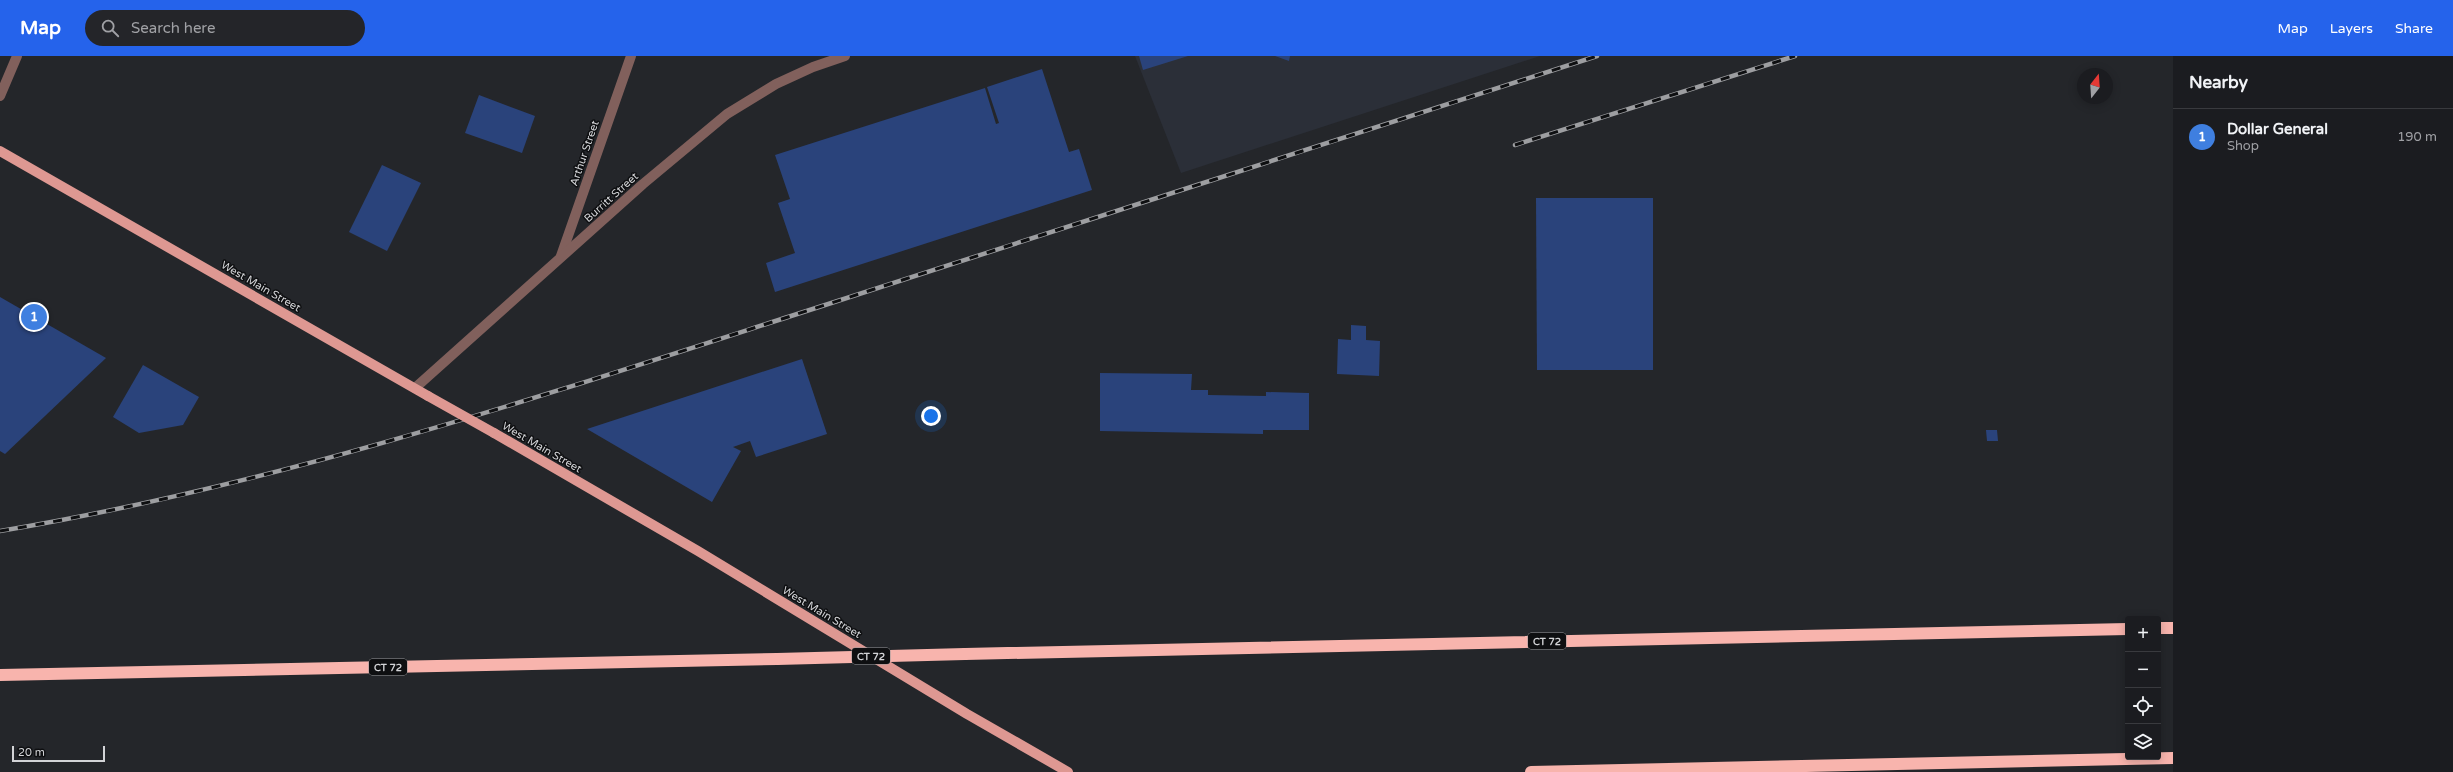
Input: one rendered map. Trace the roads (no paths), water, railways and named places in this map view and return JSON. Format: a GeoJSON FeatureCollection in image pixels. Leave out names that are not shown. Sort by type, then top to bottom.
{"type":"FeatureCollection","features":[{"type":"Feature","properties":{"kind":"highway"},"geometry":{"type":"LineString","coordinates":[[2161,628],[2173,628]]}},
{"type":"Feature","properties":{"kind":"highway","name":"CT 72"},"geometry":{"type":"LineString","coordinates":[[0,675],[2125,629]]}},
{"type":"Feature","properties":{"kind":"highway"},"geometry":{"type":"LineString","coordinates":[[1531,772],[2173,758]]}},
{"type":"Feature","properties":{"kind":"main road","name":"West Main Street"},"geometry":{"type":"LineString","coordinates":[[0,151],[698,551],[967,714],[1068,772]]}},
{"type":"Feature","properties":{"kind":"street"},"geometry":{"type":"LineString","coordinates":[[0,96],[17,56]]}},
{"type":"Feature","properties":{"kind":"street","name":"Arthur Street"},"geometry":{"type":"LineString","coordinates":[[560,258],[631,56]]}},
{"type":"Feature","properties":{"kind":"street","name":"Burritt Street"},"geometry":{"type":"LineString","coordinates":[[415,388],[665,165],[727,114],[776,84],[813,67],[845,56]]}},
{"type":"Feature","properties":{"kind":"railway"},"geometry":{"type":"LineString","coordinates":[[0,531],[101,512],[201,490],[301,465],[497,409],[693,348],[1597,56]]}},
{"type":"Feature","properties":{"kind":"railway"},"geometry":{"type":"LineString","coordinates":[[1515,145],[1795,56]]}},
{"type":"Feature","properties":{"kind":"place","name":"Dollar General"},"geometry":{"type":"Point","coordinates":[34,317]}}]}
